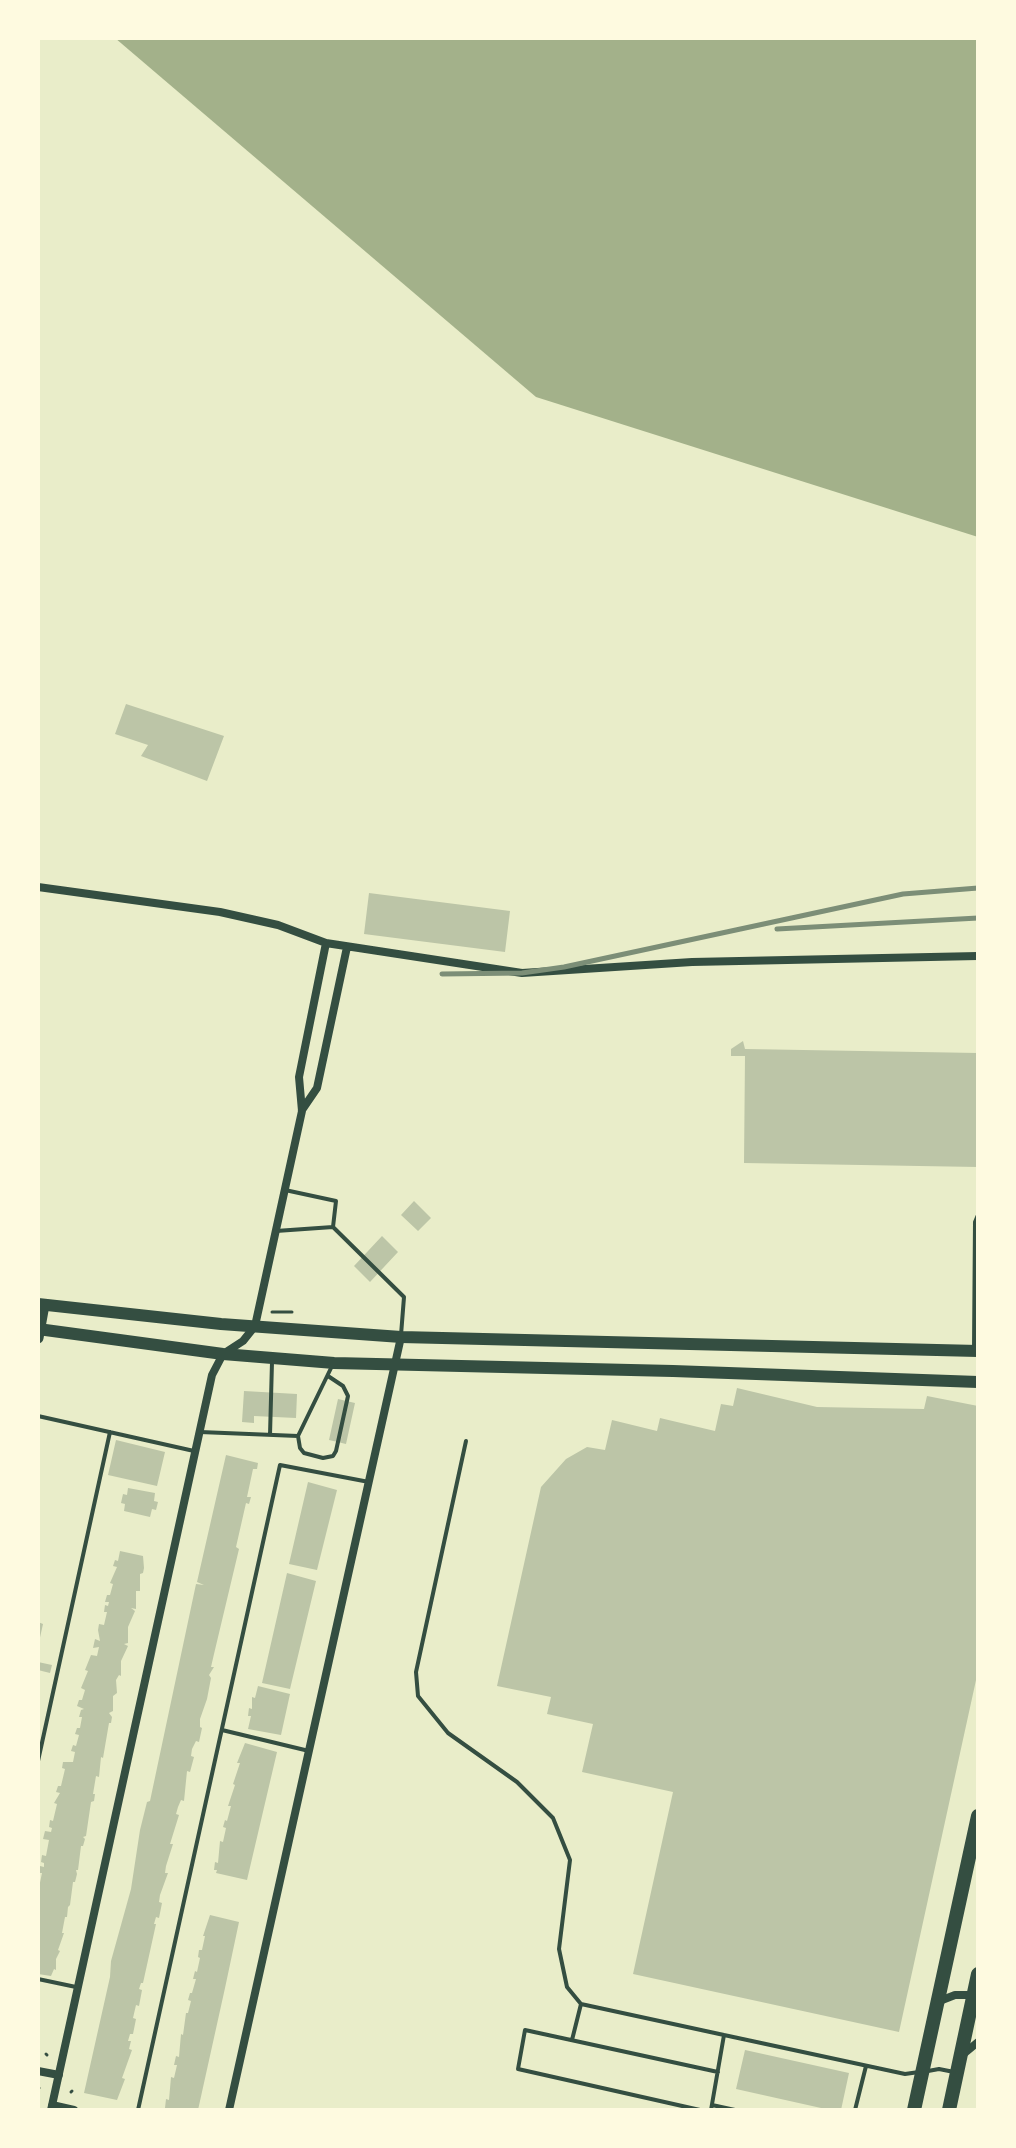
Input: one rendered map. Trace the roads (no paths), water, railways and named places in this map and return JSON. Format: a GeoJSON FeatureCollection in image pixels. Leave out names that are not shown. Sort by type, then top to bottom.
{"type":"FeatureCollection","features":[{"type":"Feature","properties":{"kind":"main road"},"geometry":{"type":"LineString","coordinates":[[41,1304],[401,1337],[976,1351]]}},
{"type":"Feature","properties":{"kind":"main road"},"geometry":{"type":"LineString","coordinates":[[39,1332],[223,1354],[334,1363],[978,1382]]}},
{"type":"Feature","properties":{"kind":"main road"},"geometry":{"type":"LineString","coordinates":[[673,1344],[673,1371]]}},
{"type":"Feature","properties":{"kind":"main road"},"geometry":{"type":"LineString","coordinates":[[914,2110],[937,2002],[972,1869],[978,1816]]}},
{"type":"Feature","properties":{"kind":"main road"},"geometry":{"type":"LineString","coordinates":[[949,2110],[976,1995],[978,1974]]}},
{"type":"Feature","properties":{"kind":"street"},"geometry":{"type":"LineString","coordinates":[[38,887],[220,912],[278,925],[326,943],[522,973],[692,962],[978,956]]}},
{"type":"Feature","properties":{"kind":"street"},"geometry":{"type":"LineString","coordinates":[[74,2110],[52,2107],[212,1375],[223,1354],[243,1341],[255,1326],[302,1111],[299,1077],[326,943]]}},
{"type":"Feature","properties":{"kind":"street"},"geometry":{"type":"LineString","coordinates":[[302,1111],[317,1088],[347,947]]}},
{"type":"Feature","properties":{"kind":"street"},"geometry":{"type":"LineString","coordinates":[[39,1332],[41,1304]]}},
{"type":"Feature","properties":{"kind":"street"},"geometry":{"type":"LineString","coordinates":[[229,2110],[401,1337]]}},
{"type":"Feature","properties":{"kind":"street"},"geometry":{"type":"LineString","coordinates":[[937,2002],[955,1995],[976,1995]]}},
{"type":"Feature","properties":{"kind":"street"},"geometry":{"type":"LineString","coordinates":[[960,2056],[978,2042]]}},
{"type":"Feature","properties":{"kind":"street"},"geometry":{"type":"LineString","coordinates":[[38,2071],[59,2075]]}},
{"type":"Feature","properties":{"kind":"lane"},"geometry":{"type":"LineString","coordinates":[[285,1190],[336,1201],[333,1227]]}},
{"type":"Feature","properties":{"kind":"lane"},"geometry":{"type":"LineString","coordinates":[[976,1351],[975,1222],[978,1215]]}},
{"type":"Feature","properties":{"kind":"lane"},"geometry":{"type":"LineString","coordinates":[[276,1231],[333,1227],[404,1297],[401,1337]]}},
{"type":"Feature","properties":{"kind":"lane"},"geometry":{"type":"LineString","coordinates":[[270,1435],[272,1359]]}},
{"type":"Feature","properties":{"kind":"lane"},"geometry":{"type":"LineString","coordinates":[[328,1376],[343,1386],[348,1396],[336,1451],[333,1456],[323,1458],[304,1453],[298,1436],[334,1363]]}},
{"type":"Feature","properties":{"kind":"lane"},"geometry":{"type":"LineString","coordinates":[[38,1416],[196,1452]]}},
{"type":"Feature","properties":{"kind":"lane"},"geometry":{"type":"LineString","coordinates":[[38,1761],[110,1432]]}},
{"type":"Feature","properties":{"kind":"lane"},"geometry":{"type":"LineString","coordinates":[[200,1432],[298,1436]]}},
{"type":"Feature","properties":{"kind":"lane"},"geometry":{"type":"LineString","coordinates":[[466,1441],[416,1672],[418,1696],[448,1733],[517,1782],[553,1818],[570,1860],[559,1949],[567,1987],[581,2004],[905,2074],[939,2069],[957,2073]]}},
{"type":"Feature","properties":{"kind":"lane"},"geometry":{"type":"LineString","coordinates":[[138,2110],[280,1465],[370,1482]]}},
{"type":"Feature","properties":{"kind":"lane"},"geometry":{"type":"LineString","coordinates":[[222,1730],[310,1751]]}},
{"type":"Feature","properties":{"kind":"lane"},"geometry":{"type":"LineString","coordinates":[[38,1979],[78,1988]]}},
{"type":"Feature","properties":{"kind":"lane"},"geometry":{"type":"LineString","coordinates":[[572,2040],[581,2004]]}},
{"type":"Feature","properties":{"kind":"lane"},"geometry":{"type":"LineString","coordinates":[[700,2110],[518,2069],[525,2030],[718,2072]]}},
{"type":"Feature","properties":{"kind":"lane"},"geometry":{"type":"LineString","coordinates":[[724,2035],[711,2107],[735,2110]]}},
{"type":"Feature","properties":{"kind":"lane"},"geometry":{"type":"LineString","coordinates":[[855,2110],[866,2066]]}},
{"type":"Feature","properties":{"kind":"railway"},"geometry":{"type":"LineString","coordinates":[[442,974],[522,973],[564,967],[903,894],[978,888]]}},
{"type":"Feature","properties":{"kind":"railway"},"geometry":{"type":"LineString","coordinates":[[777,929],[978,918]]}}]}
